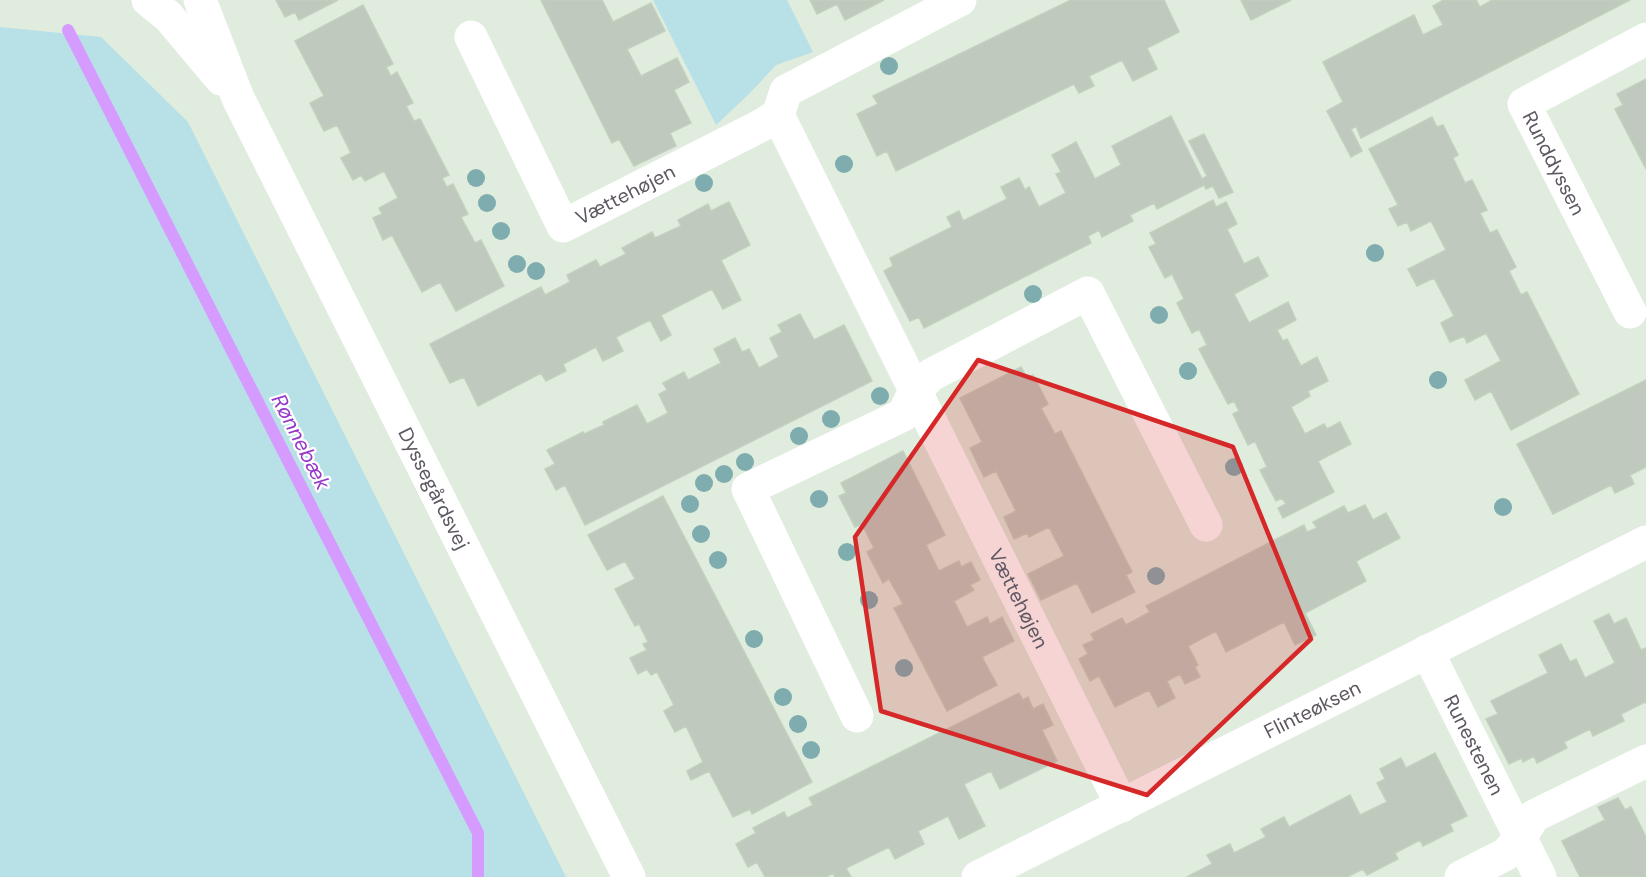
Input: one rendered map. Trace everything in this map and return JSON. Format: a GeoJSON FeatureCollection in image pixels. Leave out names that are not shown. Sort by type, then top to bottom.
{"type":"FeatureCollection","features":[{"type":"Feature","properties":{"kind":"street","name":"Dyssegårdsvej"},"geometry":{"type":"LineString","coordinates":[[148,0],[168,16],[238,98]]}},
{"type":"Feature","properties":{"kind":"street","name":"Dyssegårdsvej"},"geometry":{"type":"LineString","coordinates":[[200,0],[238,98],[629,877]]}},
{"type":"Feature","properties":{"kind":"street"},"geometry":{"type":"LineString","coordinates":[[778,115],[786,91],[960,0]]}},
{"type":"Feature","properties":{"kind":"street","name":"Vættehøjen"},"geometry":{"type":"LineString","coordinates":[[471,37],[563,226],[778,115],[1122,806]]}},
{"type":"Feature","properties":{"kind":"street","name":"Runddyssen"},"geometry":{"type":"LineString","coordinates":[[1630,312],[1524,104],[1646,39]]}},
{"type":"Feature","properties":{"kind":"street"},"geometry":{"type":"LineString","coordinates":[[857,716],[748,489],[903,415],[915,391],[931,375],[1088,293],[1206,525]]}},
{"type":"Feature","properties":{"kind":"street","name":"Flinteøksen"},"geometry":{"type":"LineString","coordinates":[[978,877],[1646,542]]}},
{"type":"Feature","properties":{"kind":"street","name":"Runestenen"},"geometry":{"type":"LineString","coordinates":[[1427,651],[1540,877]]}},
{"type":"Feature","properties":{"kind":"street"},"geometry":{"type":"LineString","coordinates":[[1461,877],[1506,854],[1534,816],[1646,761]]}},
{"type":"Feature","properties":{"kind":"highlighted area"},"geometry":{"type":"Polygon","coordinates":[[[978,360],[1233,447],[1311,639],[1147,795],[881,711],[855,537],[978,360]]]}},
{"type":"Feature","properties":{"kind":"shaded area"},"geometry":{"type":"Polygon","coordinates":[[[653,0],[787,0],[813,52],[776,65],[716,125],[653,0]]]}},
{"type":"Feature","properties":{"kind":"shaded area"},"geometry":{"type":"Polygon","coordinates":[[[0,27],[101,37],[188,122],[566,877],[0,877],[0,27]]]}},
{"type":"Feature","properties":{"kind":"building"},"geometry":{"type":"Polygon","coordinates":[[[276,0],[338,0],[299,20],[295,12],[285,17],[276,0]]]}},
{"type":"Feature","properties":{"kind":"building"},"geometry":{"type":"Polygon","coordinates":[[[541,0],[602,0],[613,22],[651,3],[665,31],[627,49],[641,76],[677,58],[689,82],[674,90],[691,123],[670,133],[676,146],[634,166],[619,139],[612,143],[541,0]]]}},
{"type":"Feature","properties":{"kind":"building"},"geometry":{"type":"Polygon","coordinates":[[[810,0],[884,0],[845,20],[837,4],[817,14],[810,0]]]}},
{"type":"Feature","properties":{"kind":"building"},"geometry":{"type":"Polygon","coordinates":[[[1071,0],[1164,0],[1179,32],[1147,48],[1157,69],[1133,81],[1122,60],[1089,76],[1094,86],[1079,93],[1074,84],[896,171],[887,151],[877,156],[857,114],[878,104],[873,96],[1071,0]]]}},
{"type":"Feature","properties":{"kind":"building"},"geometry":{"type":"Polygon","coordinates":[[[1241,0],[1291,0],[1251,20],[1241,0]]]}},
{"type":"Feature","properties":{"kind":"building"},"geometry":{"type":"Polygon","coordinates":[[[1442,0],[1476,0],[1480,7],[1492,0],[1630,0],[1361,138],[1356,126],[1351,129],[1362,151],[1351,157],[1327,111],[1343,102],[1323,62],[1414,15],[1423,35],[1443,25],[1433,6],[1442,0]]]}},
{"type":"Feature","properties":{"kind":"building"},"geometry":{"type":"Polygon","coordinates":[[[363,5],[393,64],[386,67],[391,76],[397,72],[413,103],[406,106],[414,121],[420,119],[449,175],[442,178],[447,187],[453,184],[468,214],[461,217],[475,243],[481,240],[504,286],[456,311],[440,282],[422,292],[392,235],[383,240],[373,218],[382,214],[379,208],[398,198],[384,171],[365,181],[361,175],[353,180],[341,158],[351,153],[337,125],[324,131],[310,103],[324,96],[295,41],[363,5]]]}},
{"type":"Feature","properties":{"kind":"building"},"geometry":{"type":"Polygon","coordinates":[[[1646,79],[1646,169],[1615,109],[1623,105],[1617,94],[1646,79]]]}},
{"type":"Feature","properties":{"kind":"building"},"geometry":{"type":"Polygon","coordinates":[[[1171,116],[1202,179],[1207,176],[1189,141],[1204,134],[1233,192],[1219,198],[1213,186],[1206,189],[1204,185],[1157,209],[1154,203],[1130,215],[1133,221],[1102,237],[1099,230],[1088,236],[1091,243],[924,328],[919,317],[910,321],[884,271],[893,266],[890,258],[952,227],[947,217],[959,211],[963,221],[1007,199],[1001,187],[1019,178],[1025,190],[1029,187],[1039,207],[1066,193],[1056,174],[1061,172],[1052,155],[1076,142],[1095,179],[1121,165],[1112,146],[1171,116]]]}},
{"type":"Feature","properties":{"kind":"building"},"geometry":{"type":"Polygon","coordinates":[[[1432,117],[1437,127],[1443,125],[1458,155],[1453,158],[1465,183],[1472,180],[1487,210],[1480,213],[1490,233],[1497,230],[1516,267],[1509,271],[1521,295],[1527,292],[1579,394],[1511,430],[1491,391],[1475,400],[1465,380],[1501,361],[1486,333],[1467,343],[1464,336],[1450,342],[1441,323],[1454,316],[1434,278],[1417,286],[1408,269],[1446,250],[1431,221],[1411,231],[1407,222],[1398,226],[1389,209],[1398,205],[1369,149],[1432,117]]]}},
{"type":"Feature","properties":{"kind":"building"},"geometry":{"type":"Polygon","coordinates":[[[1213,200],[1216,207],[1226,202],[1237,224],[1227,229],[1244,264],[1258,257],[1268,276],[1234,294],[1249,323],[1288,302],[1296,320],[1277,330],[1283,341],[1287,339],[1301,366],[1317,357],[1328,381],[1308,391],[1310,396],[1291,407],[1305,434],[1324,424],[1327,429],[1340,422],[1351,444],[1318,461],[1334,492],[1283,518],[1278,508],[1286,504],[1282,498],[1276,501],[1260,470],[1267,467],[1255,441],[1248,445],[1233,414],[1239,411],[1234,401],[1228,404],[1199,349],[1207,345],[1199,329],[1192,333],[1177,303],[1184,299],[1172,274],[1165,278],[1149,247],[1156,244],[1150,233],[1213,200]]]}},
{"type":"Feature","properties":{"kind":"building"},"geometry":{"type":"Polygon","coordinates":[[[729,202],[750,245],[721,260],[741,300],[723,309],[712,289],[661,315],[671,335],[661,341],[650,320],[616,337],[623,351],[603,361],[596,347],[563,364],[566,371],[546,381],[541,373],[478,406],[464,377],[450,383],[430,344],[541,287],[545,295],[570,282],[567,275],[596,260],[600,267],[626,254],[622,248],[652,232],[655,238],[681,226],[678,220],[708,204],[711,211],[729,202]]]}},
{"type":"Feature","properties":{"kind":"building"},"geometry":{"type":"Polygon","coordinates":[[[800,314],[814,340],[844,325],[872,381],[585,525],[565,485],[556,490],[545,469],[555,464],[547,450],[583,432],[584,434],[604,425],[603,422],[637,405],[647,424],[668,413],[659,394],[667,390],[663,383],[684,372],[688,380],[721,363],[714,349],[735,338],[742,352],[749,349],[759,368],[779,357],[770,338],[782,332],[778,325],[800,314]]]}},
{"type":"Feature","properties":{"kind":"building"},"geometry":{"type":"Polygon","coordinates":[[[1021,367],[1027,378],[1033,375],[1048,404],[1041,408],[1055,434],[1061,431],[1132,572],[1126,575],[1135,592],[1092,613],[1077,583],[1041,600],[1028,574],[1064,556],[1049,527],[1029,537],[1027,533],[1014,539],[1004,517],[1016,511],[996,471],[984,477],[970,448],[982,442],[960,398],[1021,367]]]}},
{"type":"Feature","properties":{"kind":"building"},"geometry":{"type":"Polygon","coordinates":[[[1646,380],[1646,467],[1630,475],[1634,484],[1615,493],[1611,485],[1553,514],[1517,444],[1646,380]]]}},
{"type":"Feature","properties":{"kind":"building"},"geometry":{"type":"Polygon","coordinates":[[[903,451],[945,535],[926,545],[939,571],[959,561],[961,567],[971,562],[980,580],[970,585],[974,590],[954,601],[967,627],[987,617],[990,624],[1002,617],[1014,641],[982,657],[997,685],[947,711],[894,608],[903,604],[889,579],[883,583],[867,552],[874,548],[862,524],[855,527],[839,496],[846,493],[841,483],[903,451]]]}},
{"type":"Feature","properties":{"kind":"building"},"geometry":{"type":"Polygon","coordinates":[[[663,496],[812,782],[752,814],[750,809],[733,817],[709,771],[691,780],[687,771],[703,762],[686,726],[675,732],[664,711],[674,705],[657,672],[651,675],[647,669],[638,674],[630,658],[647,650],[643,644],[648,642],[639,624],[635,626],[615,589],[635,579],[625,561],[607,570],[588,535],[663,496]]]}},
{"type":"Feature","properties":{"kind":"building"},"geometry":{"type":"Polygon","coordinates":[[[1365,505],[1373,520],[1386,513],[1400,538],[1356,561],[1366,581],[1305,613],[1316,635],[1295,645],[1284,622],[1226,652],[1216,631],[1188,646],[1198,665],[1195,667],[1200,677],[1185,684],[1180,674],[1167,681],[1175,698],[1158,707],[1149,690],[1115,707],[1099,676],[1090,681],[1079,659],[1088,654],[1083,645],[1094,640],[1091,634],[1122,618],[1126,625],[1150,612],[1146,606],[1304,525],[1307,532],[1317,528],[1313,522],[1344,506],[1348,513],[1365,505]]]}},
{"type":"Feature","properties":{"kind":"building"},"geometry":{"type":"Polygon","coordinates":[[[1609,614],[1614,624],[1626,618],[1641,650],[1646,648],[1646,703],[1621,714],[1624,721],[1593,736],[1590,729],[1564,742],[1567,748],[1537,763],[1534,756],[1523,762],[1522,758],[1509,764],[1486,719],[1498,714],[1491,701],[1548,673],[1539,655],[1561,644],[1570,662],[1576,659],[1585,678],[1615,663],[1594,621],[1609,614]]]}},
{"type":"Feature","properties":{"kind":"building"},"geometry":{"type":"Polygon","coordinates":[[[1019,693],[1023,700],[1028,697],[1033,709],[1043,704],[1053,725],[1042,730],[1057,761],[1000,789],[991,771],[964,784],[985,826],[959,839],[948,816],[918,831],[924,844],[895,859],[889,847],[846,868],[851,877],[835,877],[833,873],[826,877],[765,877],[757,862],[748,867],[736,844],[756,833],[753,828],[784,812],[787,818],[813,805],[809,798],[1019,693]]]}},
{"type":"Feature","properties":{"kind":"building"},"geometry":{"type":"Polygon","coordinates":[[[1435,753],[1467,816],[1450,824],[1453,831],[1423,846],[1420,840],[1395,853],[1398,859],[1367,875],[1363,869],[1347,877],[1187,877],[1212,864],[1207,855],[1230,844],[1234,853],[1266,837],[1261,829],[1284,817],[1289,827],[1350,795],[1360,815],[1387,802],[1377,783],[1385,779],[1380,769],[1401,758],[1406,768],[1435,753]]]}},
{"type":"Feature","properties":{"kind":"building"},"geometry":{"type":"Polygon","coordinates":[[[1618,798],[1625,810],[1631,807],[1646,837],[1646,877],[1580,877],[1562,841],[1605,820],[1598,807],[1618,798]]]}},
{"type":"Feature","properties":{"kind":"waterway","name":"Rønnebæk"},"geometry":{"type":"LineString","coordinates":[[68,30],[478,833],[478,877]]}}]}
